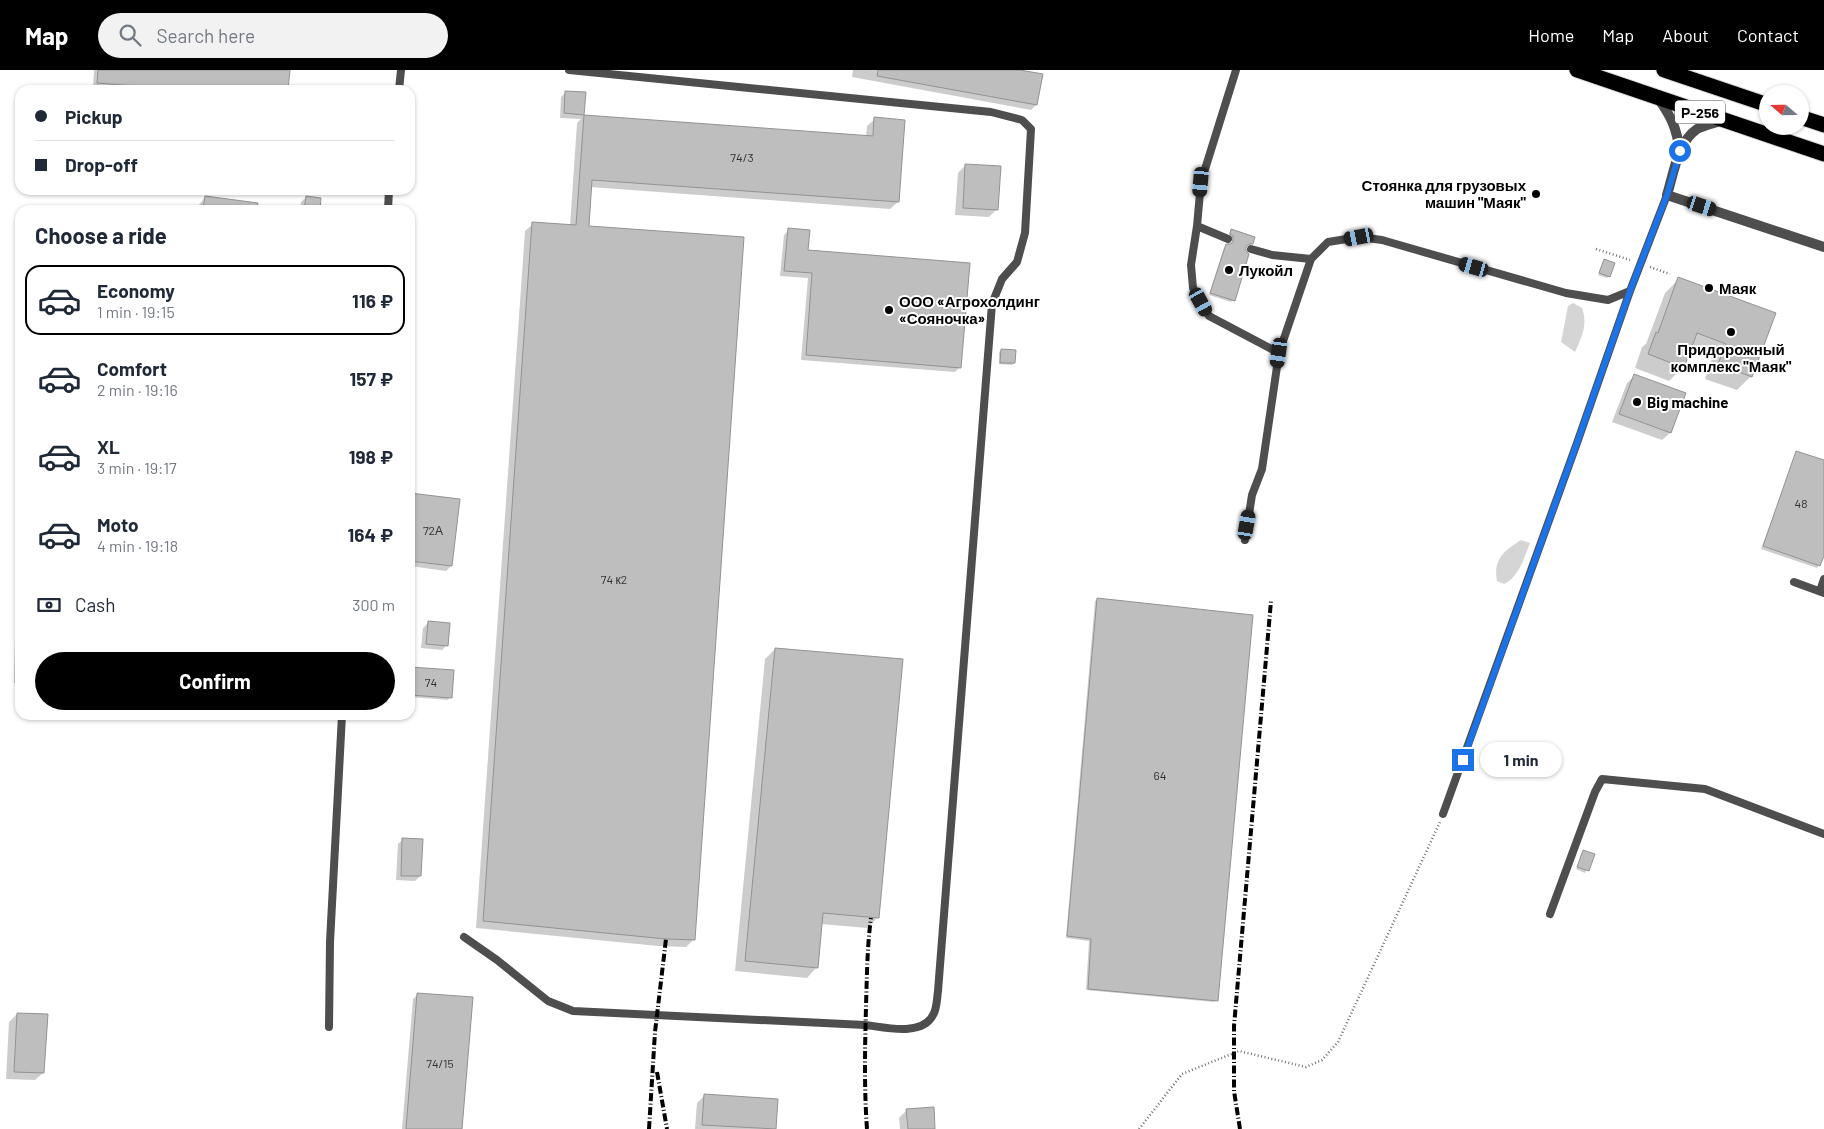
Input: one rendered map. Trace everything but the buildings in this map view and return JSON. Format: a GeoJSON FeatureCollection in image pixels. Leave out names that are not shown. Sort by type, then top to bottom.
{"type":"FeatureCollection","features":[{"type":"Feature","properties":{"kind":"highway","name":"Р-256"},"geometry":{"type":"LineString","coordinates":[[1577,70],[1824,154]]}},
{"type":"Feature","properties":{"kind":"highway","name":"Р-256"},"geometry":{"type":"LineString","coordinates":[[1664,70],[1759,103]]}},
{"type":"Feature","properties":{"kind":"highway"},"geometry":{"type":"LineString","coordinates":[[1809,120],[1824,125]]}},
{"type":"Feature","properties":{"kind":"street"},"geometry":{"type":"LineString","coordinates":[[1658,97],[1670,115],[1676,129],[1680,151]]}},
{"type":"Feature","properties":{"kind":"street"},"geometry":{"type":"LineString","coordinates":[[1723,120],[1699,128],[1689,136],[1680,151],[1667,195],[1824,247]]}},
{"type":"Feature","properties":{"kind":"lane"},"geometry":{"type":"LineString","coordinates":[[399,85],[400,70]]}},
{"type":"Feature","properties":{"kind":"lane"},"geometry":{"type":"LineString","coordinates":[[464,937],[497,960],[548,1002],[573,1011],[865,1025],[902,1030],[921,1026],[933,1016],[938,991],[992,304],[1002,279],[1017,262],[1025,233],[1031,129],[1022,120],[991,112],[569,70]]}},
{"type":"Feature","properties":{"kind":"lane"},"geometry":{"type":"LineString","coordinates":[[1236,70],[1201,182],[1191,265],[1193,288],[1209,316],[1279,353]]}},
{"type":"Feature","properties":{"kind":"lane"},"geometry":{"type":"LineString","coordinates":[[1443,814],[1630,291],[1667,195]]}},
{"type":"Feature","properties":{"kind":"lane"},"geometry":{"type":"LineString","coordinates":[[1197,226],[1228,238]]}},
{"type":"Feature","properties":{"kind":"lane"},"geometry":{"type":"LineString","coordinates":[[1245,540],[1252,495],[1262,469],[1279,353],[1311,258],[1328,242],[1359,237],[1382,240],[1566,293],[1608,300],[1630,291]]}},
{"type":"Feature","properties":{"kind":"lane"},"geometry":{"type":"LineString","coordinates":[[1251,249],[1272,254],[1311,258]]}},
{"type":"Feature","properties":{"kind":"lane"},"geometry":{"type":"LineString","coordinates":[[1794,582],[1822,592],[1824,579]]}},
{"type":"Feature","properties":{"kind":"lane"},"geometry":{"type":"LineString","coordinates":[[329,1027],[330,942],[342,720]]}},
{"type":"Feature","properties":{"kind":"lane"},"geometry":{"type":"LineString","coordinates":[[1550,914],[1595,792],[1602,779],[1705,789],[1824,834]]}},
{"type":"Feature","properties":{"kind":"path"},"geometry":{"type":"LineString","coordinates":[[1139,1129],[1182,1074],[1226,1055],[1240,1051],[1306,1067],[1322,1060],[1338,1042],[1443,814]]}},
{"type":"Feature","properties":{"kind":"shaded area"},"geometry":{"type":"Polygon","coordinates":[[[1573,303],[1582,308],[1584,314],[1582,336],[1575,352],[1561,342],[1568,306],[1573,303]]]}},
{"type":"Feature","properties":{"kind":"shaded area"},"geometry":{"type":"Polygon","coordinates":[[[1521,540],[1530,543],[1517,572],[1514,577],[1504,584],[1497,581],[1498,561],[1505,552],[1521,540]]]}},
{"type":"Feature","properties":{"kind":"railway"},"geometry":{"type":"LineString","coordinates":[[1240,1129],[1234,1091],[1234,1026],[1271,601]]}},
{"type":"Feature","properties":{"kind":"railway"},"geometry":{"type":"LineString","coordinates":[[867,1129],[865,1037],[867,962],[871,918]]}},
{"type":"Feature","properties":{"kind":"railway"},"geometry":{"type":"LineString","coordinates":[[649,1129],[655,1032],[666,939]]}},
{"type":"Feature","properties":{"kind":"railway"},"geometry":{"type":"LineString","coordinates":[[657,1072],[667,1129]]}},
{"type":"Feature","properties":{"kind":"place","name":"Стоянка для грузовых машин \"Маяк\""},"geometry":{"type":"Point","coordinates":[1536,194]}},
{"type":"Feature","properties":{"kind":"place","name":"Лукойл"},"geometry":{"type":"Point","coordinates":[1229,270]}},
{"type":"Feature","properties":{"kind":"place","name":"Маяк"},"geometry":{"type":"Point","coordinates":[1709,288]}},
{"type":"Feature","properties":{"kind":"place","name":"ООО «Агрохолдинг «Сояночка»"},"geometry":{"type":"Point","coordinates":[889,310]}},
{"type":"Feature","properties":{"kind":"place","name":"Придорожный комплекс \"Маяк\""},"geometry":{"type":"Point","coordinates":[1731,332]}},
{"type":"Feature","properties":{"kind":"place","name":"Big machine"},"geometry":{"type":"Point","coordinates":[1637,402]}},
{"type":"Feature","properties":{"kind":"route"},"geometry":{"type":"LineString","coordinates":[[1463,760],[1630,291],[1667,195],[1680,151]]}}]}
